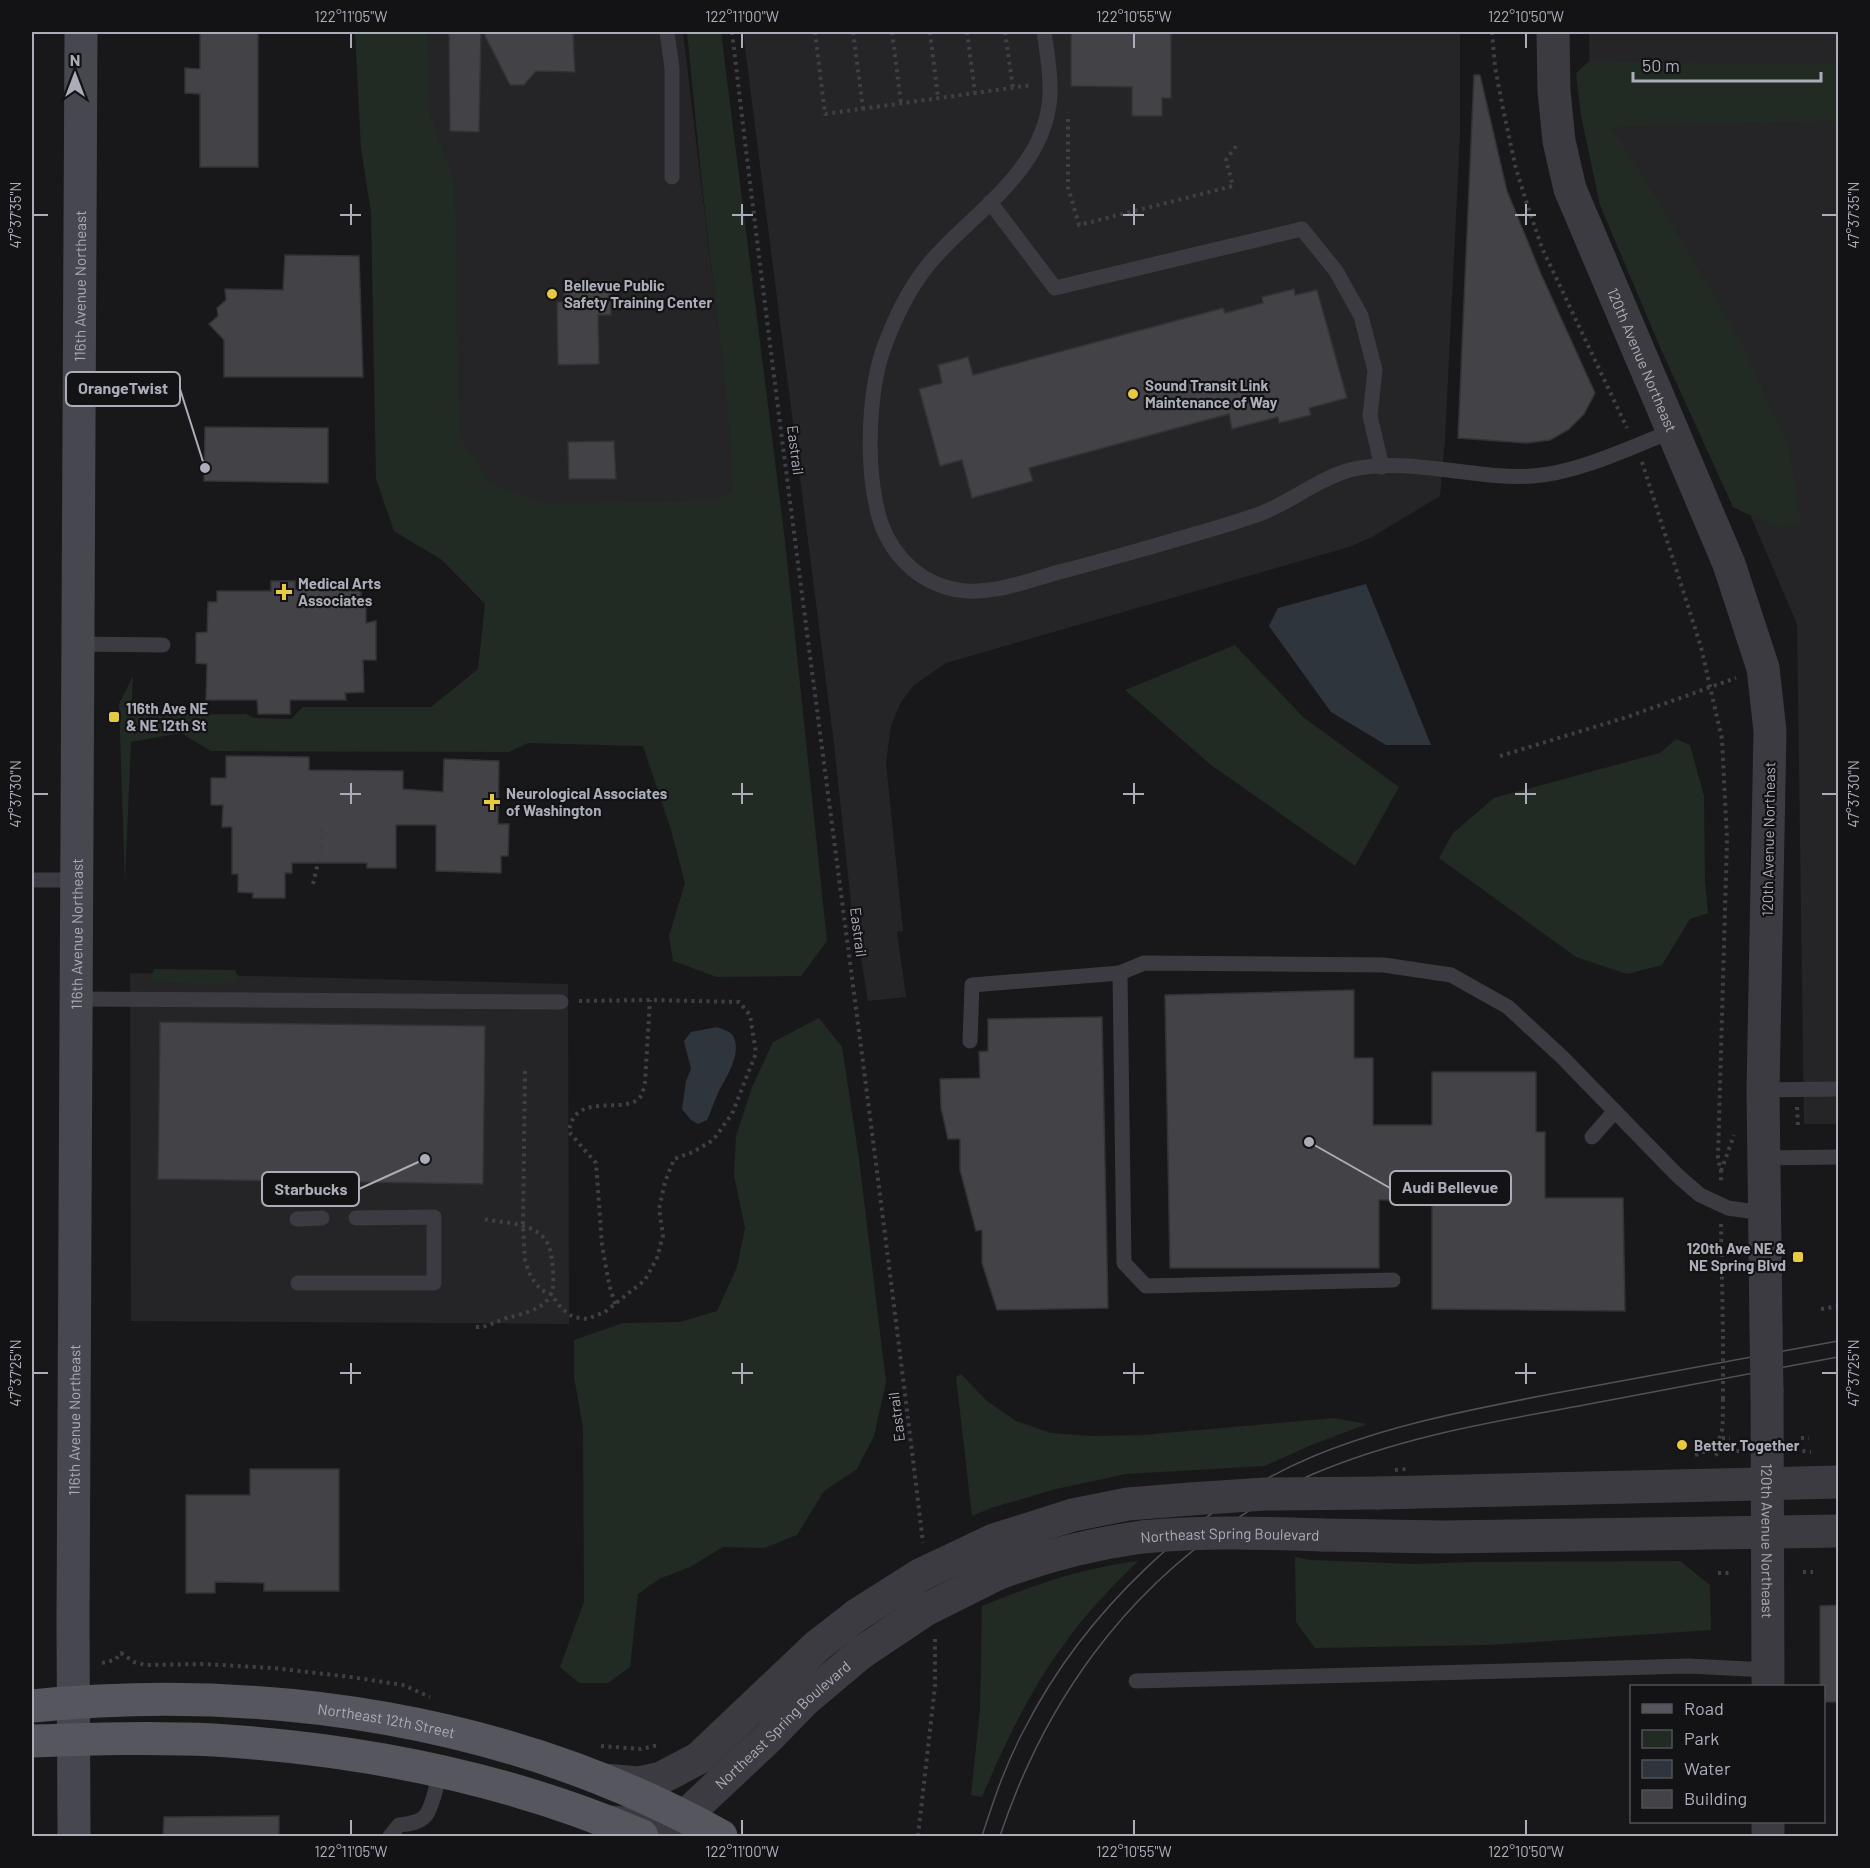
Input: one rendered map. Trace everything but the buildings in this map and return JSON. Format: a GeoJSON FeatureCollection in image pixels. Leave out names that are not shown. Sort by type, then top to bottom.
{"type":"FeatureCollection","features":[{"type":"Feature","properties":{"kind":"main road","name":"116th Avenue Northeast"},"geometry":{"type":"LineString","coordinates":[[74,1836],[81,32]]}},
{"type":"Feature","properties":{"kind":"main road","name":"Northeast 12th Street"},"geometry":{"type":"LineString","coordinates":[[32,1706],[135,1700],[255,1702],[400,1720],[501,1745],[554,1761],[604,1780],[685,1816],[721,1836]]}},
{"type":"Feature","properties":{"kind":"main road"},"geometry":{"type":"LineString","coordinates":[[32,1741],[213,1740],[338,1753],[440,1772],[501,1787],[608,1822],[642,1836]]}},
{"type":"Feature","properties":{"kind":"street","name":"120th Avenue Northeast"},"geometry":{"type":"LineString","coordinates":[[1553,32],[1554,91],[1559,141],[1570,189],[1729,564],[1762,668],[1770,731],[1763,1089],[1768,1678]]}},
{"type":"Feature","properties":{"kind":"street"},"geometry":{"type":"LineString","coordinates":[[604,1780],[638,1783],[661,1778],[699,1758],[792,1669],[857,1615],[920,1575],[994,1540],[1073,1515],[1128,1504],[1265,1494],[1839,1482]]}},
{"type":"Feature","properties":{"kind":"street","name":"Northeast Spring Boulevard"},"geometry":{"type":"LineString","coordinates":[[608,1822],[651,1825],[685,1816],[804,1701],[885,1635],[925,1610],[997,1574],[1099,1543],[1142,1537],[1236,1532],[1420,1537],[1839,1531]]}},
{"type":"Feature","properties":{"kind":"lane"},"geometry":{"type":"LineString","coordinates":[[667,32],[672,68],[672,177]]}},
{"type":"Feature","properties":{"kind":"lane"},"geometry":{"type":"LineString","coordinates":[[1044,32],[1050,95],[1039,138],[1017,176],[932,260],[906,299],[885,344],[876,378],[870,453],[874,497],[879,521],[891,546],[904,563],[925,578],[955,589],[985,590],[1007,587],[1264,512],[1323,481],[1350,471],[1382,467],[1420,467],[1503,476],[1533,476],[1558,472],[1587,463],[1673,431]]}},
{"type":"Feature","properties":{"kind":"lane"},"geometry":{"type":"LineString","coordinates":[[990,202],[1055,288],[1302,229],[1336,271],[1361,316],[1375,370],[1370,416],[1382,467]]}},
{"type":"Feature","properties":{"kind":"lane"},"geometry":{"type":"LineString","coordinates":[[78,645],[163,645]]}},
{"type":"Feature","properties":{"kind":"lane"},"geometry":{"type":"LineString","coordinates":[[32,880],[77,880]]}},
{"type":"Feature","properties":{"kind":"lane"},"geometry":{"type":"LineString","coordinates":[[970,1041],[972,985],[1120,973],[1144,963],[1384,965],[1451,975],[1508,1006],[1700,1195],[1728,1208],[1763,1213]]}},
{"type":"Feature","properties":{"kind":"lane"},"geometry":{"type":"LineString","coordinates":[[1120,973],[1124,1263],[1146,1286],[1393,1280]]}},
{"type":"Feature","properties":{"kind":"lane"},"geometry":{"type":"LineString","coordinates":[[76,999],[561,1002]]}},
{"type":"Feature","properties":{"kind":"lane"},"geometry":{"type":"LineString","coordinates":[[1763,1089],[1839,1089]]}},
{"type":"Feature","properties":{"kind":"lane"},"geometry":{"type":"LineString","coordinates":[[1592,1137],[1615,1111]]}},
{"type":"Feature","properties":{"kind":"lane"},"geometry":{"type":"LineString","coordinates":[[1763,1158],[1839,1157]]}},
{"type":"Feature","properties":{"kind":"lane"},"geometry":{"type":"LineString","coordinates":[[298,1283],[434,1283],[434,1217],[356,1218]]}},
{"type":"Feature","properties":{"kind":"lane"},"geometry":{"type":"LineString","coordinates":[[297,1219],[322,1218]]}},
{"type":"Feature","properties":{"kind":"lane"},"geometry":{"type":"LineString","coordinates":[[1136,1680],[1689,1666],[1768,1678]]}},
{"type":"Feature","properties":{"kind":"lane"},"geometry":{"type":"LineString","coordinates":[[390,1836],[399,1825],[415,1822],[426,1815],[440,1772]]}},
{"type":"Feature","properties":{"kind":"path","name":"Eastrail"},"geometry":{"type":"LineString","coordinates":[[732,32],[754,224],[848,943],[924,1550]]}},
{"type":"Feature","properties":{"kind":"path"},"geometry":{"type":"LineString","coordinates":[[815,32],[825,114],[1049,83]]}},
{"type":"Feature","properties":{"kind":"path"},"geometry":{"type":"LineString","coordinates":[[853,32],[863,108]]}},
{"type":"Feature","properties":{"kind":"path"},"geometry":{"type":"LineString","coordinates":[[892,32],[901,103]]}},
{"type":"Feature","properties":{"kind":"path"},"geometry":{"type":"LineString","coordinates":[[930,32],[938,98]]}},
{"type":"Feature","properties":{"kind":"path"},"geometry":{"type":"LineString","coordinates":[[967,32],[975,93]]}},
{"type":"Feature","properties":{"kind":"path"},"geometry":{"type":"LineString","coordinates":[[1005,32],[1012,88]]}},
{"type":"Feature","properties":{"kind":"path"},"geometry":{"type":"LineString","coordinates":[[1492,32],[1495,67],[1503,109],[1516,169],[1528,207],[1542,248],[1610,392]]}},
{"type":"Feature","properties":{"kind":"path"},"geometry":{"type":"LineString","coordinates":[[1068,116],[1068,187],[1079,225],[1233,186],[1226,160],[1237,145]]}},
{"type":"Feature","properties":{"kind":"path"},"geometry":{"type":"LineString","coordinates":[[1647,473],[1701,646],[1722,739],[1726,794],[1727,839],[1718,1158],[1721,1171],[1722,1438],[1705,1452],[1691,1456]]}},
{"type":"Feature","properties":{"kind":"path"},"geometry":{"type":"LineString","coordinates":[[1500,756],[1627,717],[1762,668]]}},
{"type":"Feature","properties":{"kind":"path"},"geometry":{"type":"LineString","coordinates":[[313,884],[321,850],[321,825]]}},
{"type":"Feature","properties":{"kind":"path"},"geometry":{"type":"LineString","coordinates":[[615,1304],[602,1245],[596,1163],[569,1132],[570,1121],[582,1110],[608,1104],[632,1104],[642,1095],[645,1082],[650,1000]]}},
{"type":"Feature","properties":{"kind":"path"},"geometry":{"type":"LineString","coordinates":[[525,1071],[523,1226],[525,1260],[531,1277],[541,1290],[551,1294],[562,1309],[573,1317],[587,1319],[605,1312],[645,1280],[657,1258],[663,1236],[659,1209],[664,1182],[674,1159],[693,1152],[713,1140],[732,1114],[756,1053],[750,1015],[739,1002],[650,1000],[561,1002]]}},
{"type":"Feature","properties":{"kind":"path"},"geometry":{"type":"LineString","coordinates":[[1721,1171],[1737,1127]]}},
{"type":"Feature","properties":{"kind":"path"},"geometry":{"type":"LineString","coordinates":[[476,1327],[482,1328],[508,1318],[524,1315],[543,1303],[551,1294],[553,1272],[551,1250],[542,1236],[523,1226],[484,1219]]}},
{"type":"Feature","properties":{"kind":"path"},"geometry":{"type":"LineString","coordinates":[[1821,1309],[1839,1306]]}},
{"type":"Feature","properties":{"kind":"path"},"geometry":{"type":"LineString","coordinates":[[1722,1438],[1730,1438]]}},
{"type":"Feature","properties":{"kind":"path"},"geometry":{"type":"LineString","coordinates":[[1801,1438],[1809,1438]]}},
{"type":"Feature","properties":{"kind":"path"},"geometry":{"type":"LineString","coordinates":[[1407,1469],[1414,1469]]}},
{"type":"Feature","properties":{"kind":"path"},"geometry":{"type":"LineString","coordinates":[[1803,1572],[1813,1572]]}},
{"type":"Feature","properties":{"kind":"path"},"geometry":{"type":"LineString","coordinates":[[1718,1573],[1730,1573]]}},
{"type":"Feature","properties":{"kind":"path"},"geometry":{"type":"LineString","coordinates":[[918,1836],[935,1686],[934,1628]]}},
{"type":"Feature","properties":{"kind":"path"},"geometry":{"type":"LineString","coordinates":[[115,1660],[121,1653],[134,1662],[146,1665],[227,1666],[351,1677],[403,1685],[435,1699]]}},
{"type":"Feature","properties":{"kind":"shaded area","name":"Bellevue Public Safety Training Center"},"geometry":{"type":"Polygon","coordinates":[[[388,32],[683,32],[740,507],[392,511],[388,32]]]}},
{"type":"Feature","properties":{"kind":"shaded area"},"geometry":{"type":"Polygon","coordinates":[[[743,32],[1460,32],[1460,134],[1445,440],[1440,496],[1372,537],[1349,547],[946,663],[914,685],[901,702],[891,725],[886,763],[903,931],[897,932],[906,997],[868,1001],[856,927],[853,922],[834,744],[743,32]]]}},
{"type":"Feature","properties":{"kind":"shaded area"},"geometry":{"type":"Polygon","coordinates":[[[1589,32],[1838,32],[1838,1124],[1804,1124],[1797,624],[1590,141],[1589,32]]]}},
{"type":"Feature","properties":{"kind":"shaded area"},"geometry":{"type":"Polygon","coordinates":[[[130,973],[568,984],[569,1324],[131,1321],[130,973]]]}},
{"type":"Feature","properties":{"kind":"green space"},"geometry":{"type":"Polygon","coordinates":[[[355,32],[427,32],[429,111],[455,183],[459,435],[490,483],[543,503],[713,501],[733,490],[727,403],[687,32],[721,32],[785,541],[827,941],[801,976],[717,977],[673,961],[669,936],[685,883],[671,830],[643,746],[528,743],[509,752],[211,751],[181,733],[131,742],[125,883],[119,704],[133,676],[131,715],[246,714],[254,718],[291,719],[303,707],[431,707],[478,669],[485,604],[442,560],[394,531],[376,479],[371,212],[361,149],[355,32]]]}},
{"type":"Feature","properties":{"kind":"green space"},"geometry":{"type":"Polygon","coordinates":[[[1589,61],[1838,64],[1838,121],[1611,127],[1659,202],[1742,343],[1789,448],[1801,523],[1777,528],[1733,507],[1660,347],[1600,205],[1581,116],[1576,73],[1589,61]]]}},
{"type":"Feature","properties":{"kind":"green space"},"geometry":{"type":"Polygon","coordinates":[[[1235,645],[1303,717],[1399,787],[1355,866],[1211,765],[1125,690],[1235,645]]]}},
{"type":"Feature","properties":{"kind":"green space"},"geometry":{"type":"Polygon","coordinates":[[[1676,739],[1690,745],[1704,796],[1705,882],[1708,913],[1690,919],[1662,965],[1627,974],[1576,957],[1439,858],[1453,833],[1494,798],[1660,753],[1676,739]]]}},
{"type":"Feature","properties":{"kind":"green space"},"geometry":{"type":"Polygon","coordinates":[[[154,969],[235,970],[240,981],[216,985],[149,981],[154,969]]]}},
{"type":"Feature","properties":{"kind":"green space"},"geometry":{"type":"Polygon","coordinates":[[[819,1018],[842,1047],[859,1159],[886,1382],[874,1436],[857,1469],[824,1491],[797,1535],[764,1548],[723,1547],[690,1567],[659,1579],[638,1594],[630,1667],[608,1683],[579,1683],[560,1667],[584,1602],[583,1427],[574,1377],[574,1340],[623,1323],[680,1322],[717,1311],[737,1267],[745,1228],[734,1175],[736,1136],[752,1087],[773,1042],[819,1018]]]}},
{"type":"Feature","properties":{"kind":"green space"},"geometry":{"type":"Polygon","coordinates":[[[961,1374],[987,1401],[1016,1421],[1051,1433],[1090,1436],[1143,1435],[1334,1418],[1367,1424],[1265,1466],[1126,1474],[1056,1489],[991,1508],[972,1516],[956,1377],[961,1374]]]}},
{"type":"Feature","properties":{"kind":"green space"},"geometry":{"type":"Polygon","coordinates":[[[1295,1557],[1311,1560],[1415,1564],[1680,1561],[1710,1585],[1711,1630],[1489,1645],[1315,1648],[1296,1622],[1295,1557]]]}},
{"type":"Feature","properties":{"kind":"green space"},"geometry":{"type":"Polygon","coordinates":[[[1138,1561],[1090,1611],[1052,1661],[1019,1717],[982,1797],[971,1795],[980,1709],[982,1606],[1058,1578],[1138,1561]]]}},
{"type":"Feature","properties":{"kind":"water"},"geometry":{"type":"Polygon","coordinates":[[[1366,584],[1431,745],[1386,745],[1331,712],[1269,626],[1278,608],[1366,584]]]}},
{"type":"Feature","properties":{"kind":"water"},"geometry":{"type":"Polygon","coordinates":[[[717,1027],[728,1031],[733,1036],[736,1050],[707,1120],[698,1124],[691,1120],[682,1109],[686,1081],[691,1069],[684,1041],[691,1032],[717,1027]]]}},
{"type":"Feature","properties":{"kind":"tram line"},"geometry":{"type":"LineString","coordinates":[[982,1836],[1018,1741],[1049,1685],[1078,1644],[1111,1605],[1185,1534],[1227,1503],[1270,1477],[1343,1445],[1434,1418],[1838,1341]]}},
{"type":"Feature","properties":{"kind":"tram line"},"geometry":{"type":"LineString","coordinates":[[1000,1836],[1018,1787],[1064,1697],[1124,1616],[1199,1546],[1285,1488],[1346,1461],[1412,1440],[1515,1418],[1838,1357]]}},
{"type":"Feature","properties":{"kind":"place","name":"Bellevue Public Safety Training Center"},"geometry":{"type":"Point","coordinates":[552,294]}},
{"type":"Feature","properties":{"kind":"place","name":"Sound Transit Link Maintenance of Way"},"geometry":{"type":"Point","coordinates":[1133,394]}},
{"type":"Feature","properties":{"kind":"place","name":"OrangeTwist"},"geometry":{"type":"Point","coordinates":[205,468]}},
{"type":"Feature","properties":{"kind":"place","name":"Medical Arts Associates"},"geometry":{"type":"Point","coordinates":[284,592]}},
{"type":"Feature","properties":{"kind":"place","name":"116th Ave NE & NE 12th St"},"geometry":{"type":"Point","coordinates":[114,717]}},
{"type":"Feature","properties":{"kind":"place","name":"Neurological Associates of Washington"},"geometry":{"type":"Point","coordinates":[492,802]}},
{"type":"Feature","properties":{"kind":"place","name":"Audi Bellevue"},"geometry":{"type":"Point","coordinates":[1309,1142]}},
{"type":"Feature","properties":{"kind":"place","name":"Starbucks"},"geometry":{"type":"Point","coordinates":[425,1159]}},
{"type":"Feature","properties":{"kind":"place","name":"120th Ave NE & NE Spring Blvd"},"geometry":{"type":"Point","coordinates":[1798,1257]}},
{"type":"Feature","properties":{"kind":"place","name":"Better Together"},"geometry":{"type":"Point","coordinates":[1682,1445]}}]}
